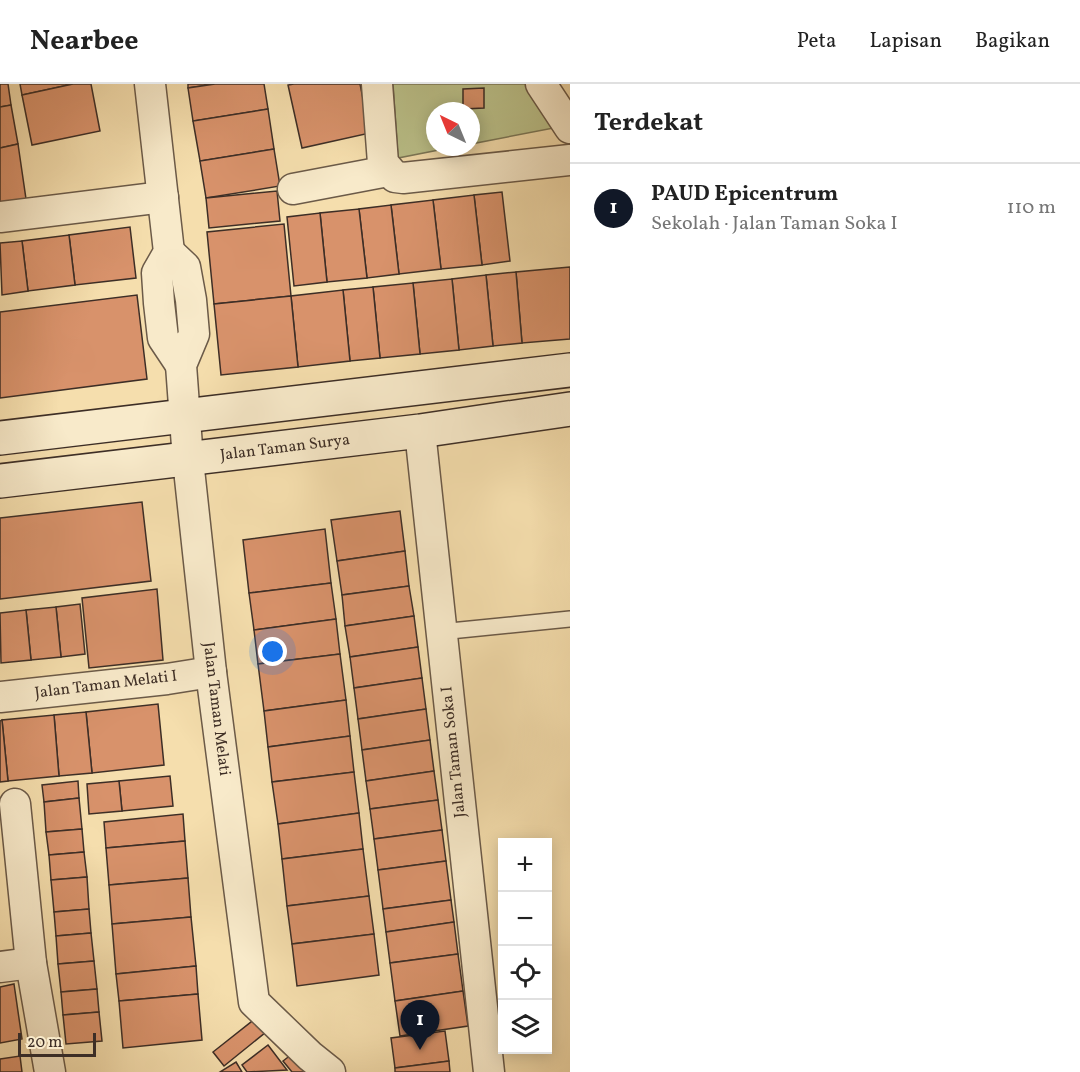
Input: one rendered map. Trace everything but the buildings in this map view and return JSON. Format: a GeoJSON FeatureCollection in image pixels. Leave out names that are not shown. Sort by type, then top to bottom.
{"type":"FeatureCollection","features":[{"type":"Feature","properties":{"kind":"street"},"geometry":{"type":"LineString","coordinates":[[0,217],[163,197],[150,84]]}},
{"type":"Feature","properties":{"kind":"street"},"geometry":{"type":"LineString","coordinates":[[377,84],[383,163],[395,177],[570,160]]}},
{"type":"Feature","properties":{"kind":"street"},"geometry":{"type":"LineString","coordinates":[[541,84],[570,128]]}},
{"type":"Feature","properties":{"kind":"street"},"geometry":{"type":"LineString","coordinates":[[293,189],[388,171]]}},
{"type":"Feature","properties":{"kind":"street","name":"Jalan Taman Melati"},"geometry":{"type":"LineString","coordinates":[[163,197],[169,252],[157,273],[159,303],[163,338],[181,365],[188,459],[211,672],[254,1002],[330,1072]]}},
{"type":"Feature","properties":{"kind":"street"},"geometry":{"type":"LineString","coordinates":[[0,438],[570,370]]}},
{"type":"Feature","properties":{"kind":"street","name":"Jalan Taman Surya"},"geometry":{"type":"LineString","coordinates":[[0,481],[420,431],[570,409]]}},
{"type":"Feature","properties":{"kind":"street","name":"Jalan Taman Soka I"},"geometry":{"type":"LineString","coordinates":[[420,431],[489,1072]]}},
{"type":"Feature","properties":{"kind":"street","name":"Jalan Taman Melati I"},"geometry":{"type":"LineString","coordinates":[[0,697],[211,672]]}},
{"type":"Feature","properties":{"kind":"street"},"geometry":{"type":"LineString","coordinates":[[15,804],[10,870],[31,963],[50,1072]]}},
{"type":"Feature","properties":{"kind":"street"},"geometry":{"type":"LineString","coordinates":[[0,967],[31,963]]}},
{"type":"Feature","properties":{"kind":"lane"},"geometry":{"type":"LineString","coordinates":[[440,632],[570,619]]}},
{"type":"Feature","properties":{"kind":"green space"},"geometry":{"type":"Polygon","coordinates":[[[393,84],[536,84],[564,126],[480,142],[480,102],[426,102],[426,152],[398,158],[393,84]]]}},
{"type":"Feature","properties":{"kind":"place","name":"PAUD Epicentrum"},"geometry":{"type":"Point","coordinates":[420,1050]}}]}
